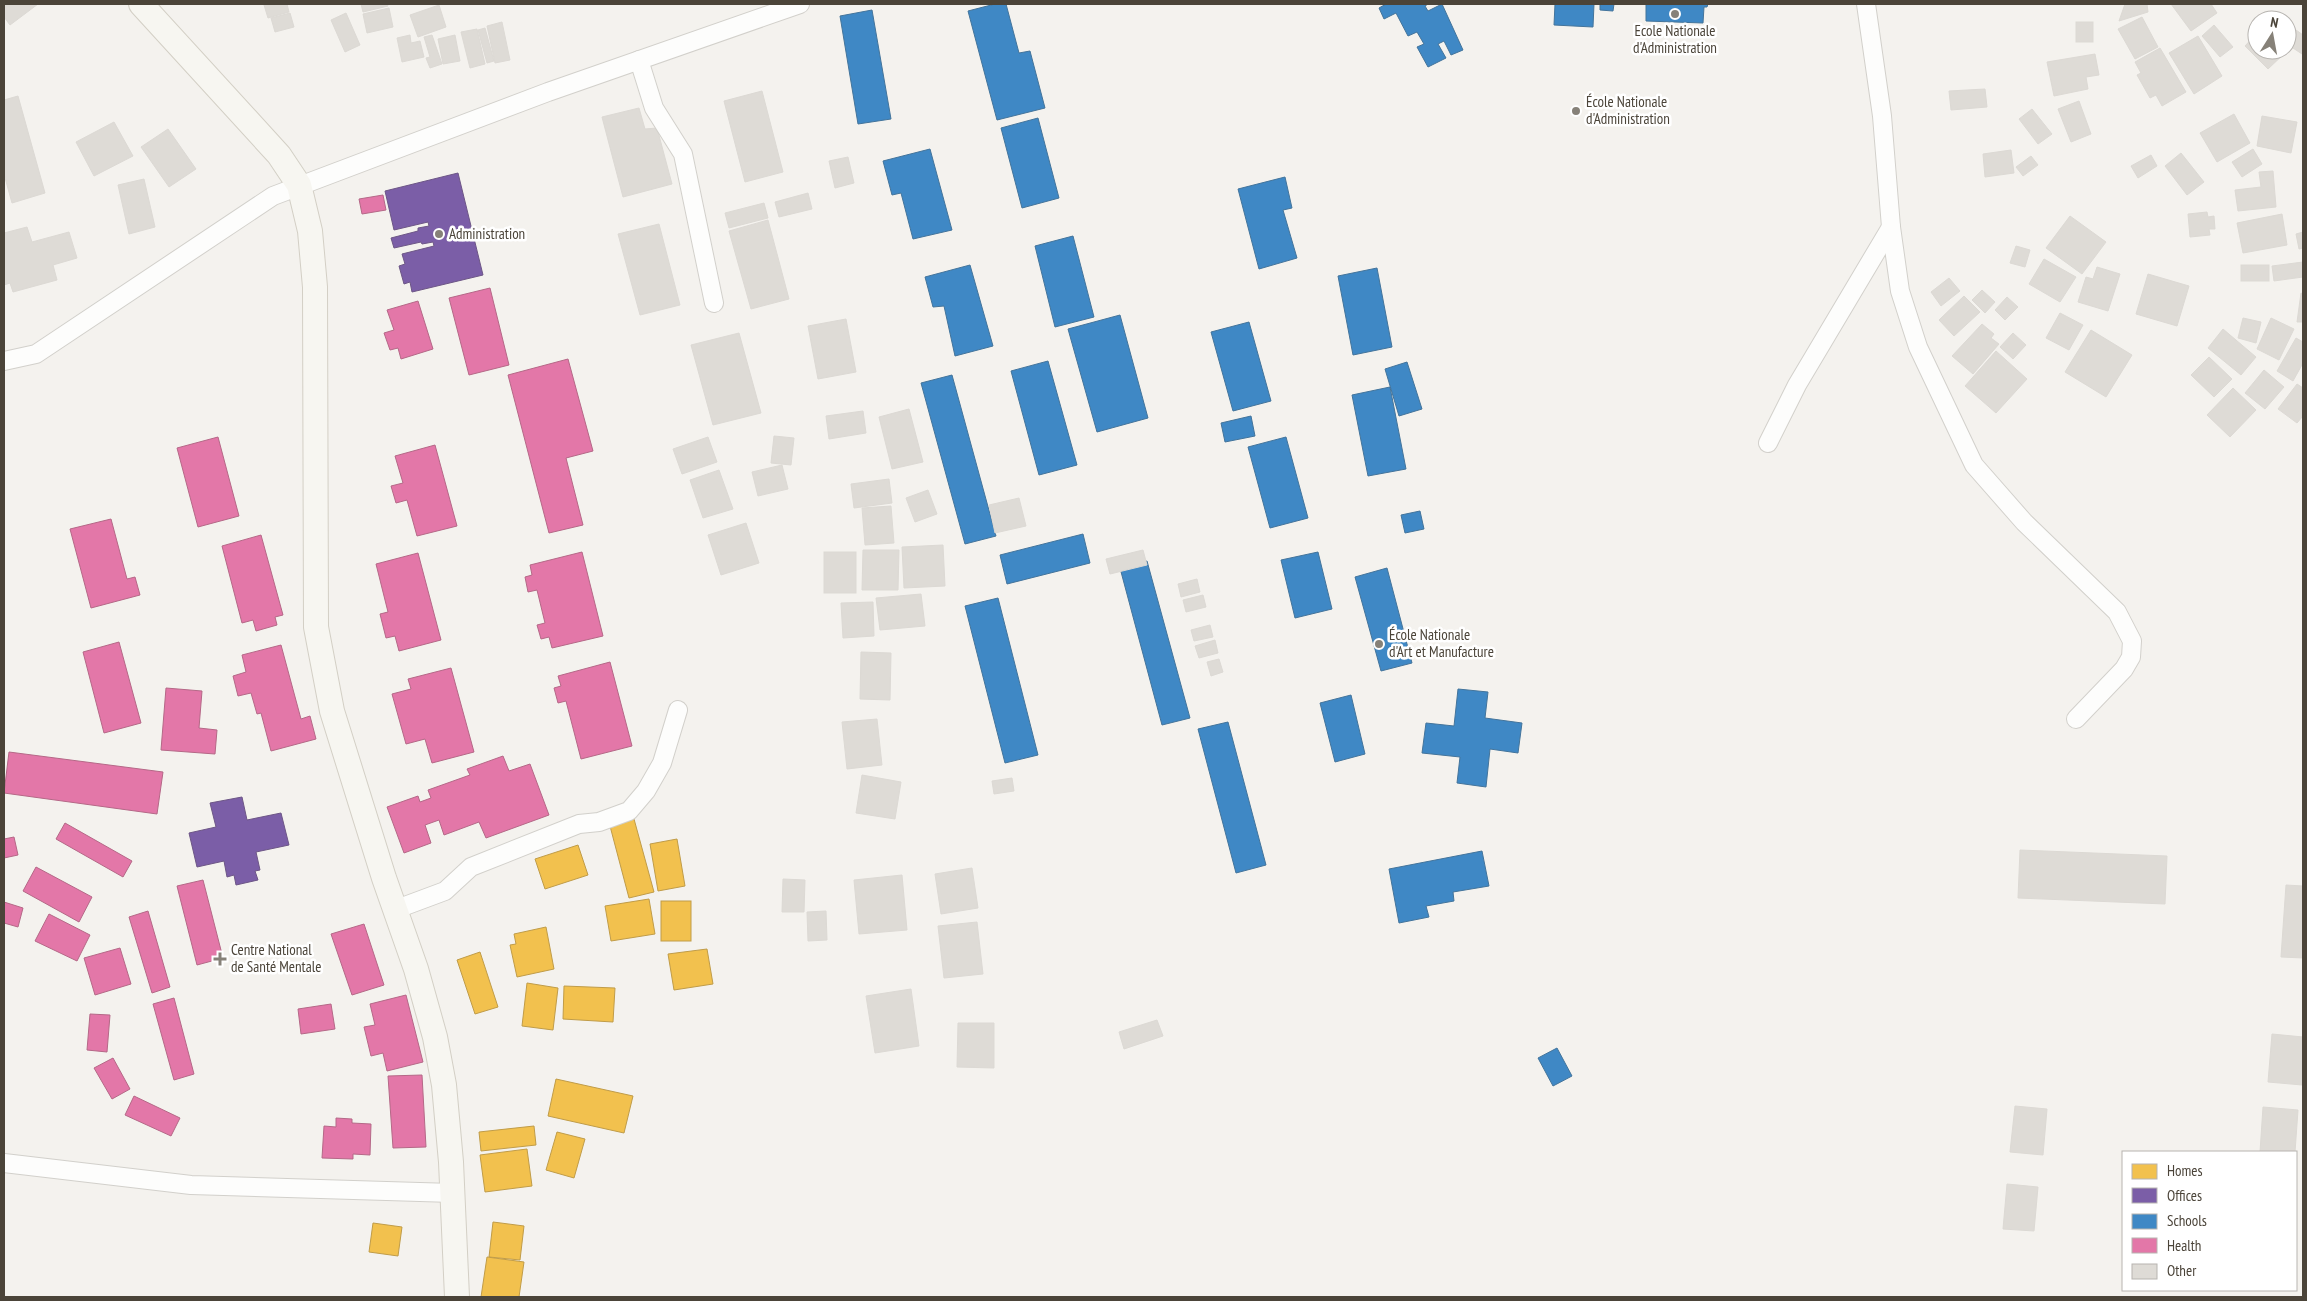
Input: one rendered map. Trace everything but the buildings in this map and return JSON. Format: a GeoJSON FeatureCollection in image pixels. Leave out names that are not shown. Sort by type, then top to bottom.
{"type":"FeatureCollection","features":[{"type":"Feature","properties":{"kind":"street"},"geometry":{"type":"LineString","coordinates":[[141,4],[279,155],[300,185],[310,231],[315,287],[316,627],[332,711],[394,910],[416,969],[435,1037],[444,1085],[453,1193],[457,1297]]}},
{"type":"Feature","properties":{"kind":"street"},"geometry":{"type":"LineString","coordinates":[[4,361],[36,354],[273,196],[341,172],[548,92],[800,4]]}},
{"type":"Feature","properties":{"kind":"street"},"geometry":{"type":"LineString","coordinates":[[1866,4],[1882,116],[1891,227],[1900,291],[1918,347],[1974,465],[2024,522],[2117,612],[2132,641],[2131,657],[2124,669],[2076,719]]}},
{"type":"Feature","properties":{"kind":"street"},"geometry":{"type":"LineString","coordinates":[[639,60],[654,108],[683,154],[714,303]]}},
{"type":"Feature","properties":{"kind":"street"},"geometry":{"type":"LineString","coordinates":[[1768,443],[1797,385],[1891,227]]}},
{"type":"Feature","properties":{"kind":"street"},"geometry":{"type":"LineString","coordinates":[[394,910],[445,891],[471,867],[579,824],[599,822],[629,811],[646,792],[662,762],[678,710]]}},
{"type":"Feature","properties":{"kind":"street"},"geometry":{"type":"LineString","coordinates":[[4,1163],[191,1185],[453,1193]]}},
{"type":"Feature","properties":{"kind":"place","name":"Ecole Nationale d'Administration"},"geometry":{"type":"Point","coordinates":[1675,14]}},
{"type":"Feature","properties":{"kind":"place","name":"École Nationale d'Administration"},"geometry":{"type":"Point","coordinates":[1576,111]}},
{"type":"Feature","properties":{"kind":"place","name":"Administration"},"geometry":{"type":"Point","coordinates":[439,234]}},
{"type":"Feature","properties":{"kind":"place","name":"École Nationale d'Art et Manufacture"},"geometry":{"type":"Point","coordinates":[1379,644]}},
{"type":"Feature","properties":{"kind":"place","name":"Centre National de Santé Mentale"},"geometry":{"type":"Point","coordinates":[220,959]}}]}
